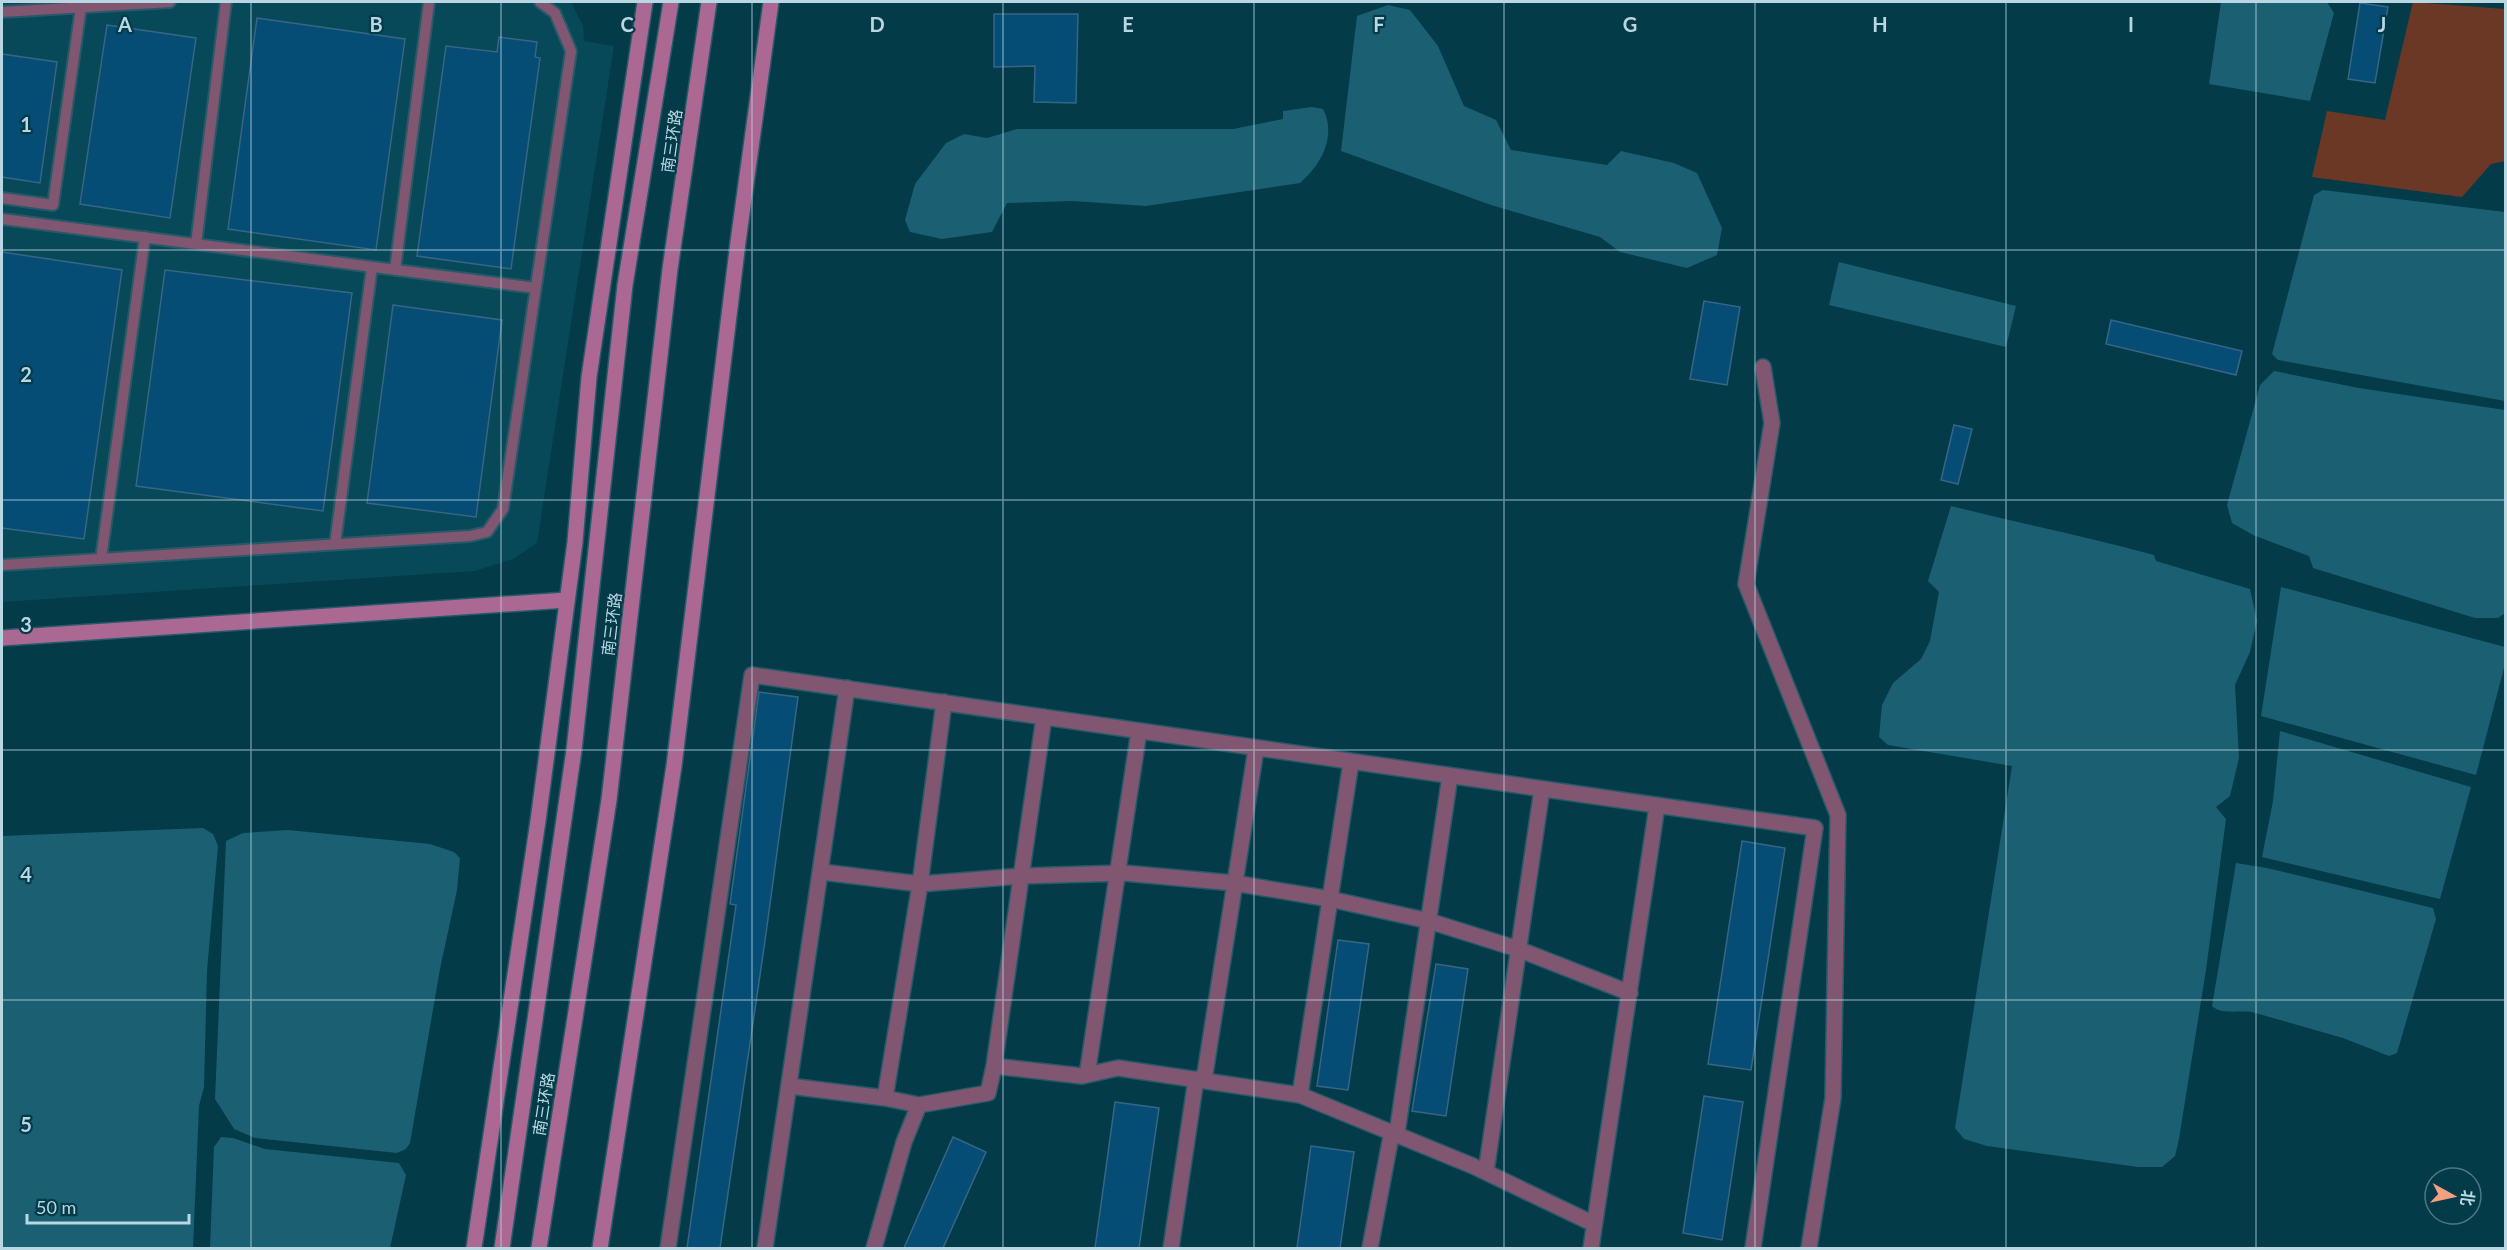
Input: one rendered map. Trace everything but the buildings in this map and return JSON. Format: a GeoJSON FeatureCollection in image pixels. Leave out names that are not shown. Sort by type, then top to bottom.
{"type":"FeatureCollection","features":[{"type":"Feature","properties":{"kind":"street"},"geometry":{"type":"LineString","coordinates":[[474,1248],[536,833],[567,600],[589,377],[645,2]]}},
{"type":"Feature","properties":{"kind":"street","name":"南三环路"},"geometry":{"type":"LineString","coordinates":[[502,1248],[574,750],[625,285],[671,2]]}},
{"type":"Feature","properties":{"kind":"street","name":"南三环路"},"geometry":{"type":"LineString","coordinates":[[539,1248],[609,800],[670,269],[709,2]]}},
{"type":"Feature","properties":{"kind":"street"},"geometry":{"type":"LineString","coordinates":[[600,1248],[674,766],[738,242],[771,2]]}},
{"type":"Feature","properties":{"kind":"street"},"geometry":{"type":"LineString","coordinates":[[1763,368],[1772,423],[1746,584],[1838,815],[1833,1098],[1809,1248]]}},
{"type":"Feature","properties":{"kind":"street"},"geometry":{"type":"LineString","coordinates":[[2,638],[567,600]]}},
{"type":"Feature","properties":{"kind":"street"},"geometry":{"type":"LineString","coordinates":[[668,1248],[752,675],[1815,828],[1753,1248]]}},
{"type":"Feature","properties":{"kind":"street"},"geometry":{"type":"LineString","coordinates":[[765,1248],[822,872],[847,688]]}},
{"type":"Feature","properties":{"kind":"street"},"geometry":{"type":"LineString","coordinates":[[885,1098],[920,884],[944,702]]}},
{"type":"Feature","properties":{"kind":"street"},"geometry":{"type":"LineString","coordinates":[[789,1086],[885,1098],[918,1105],[988,1093],[994,1066],[1044,717]]}},
{"type":"Feature","properties":{"kind":"street"},"geometry":{"type":"LineString","coordinates":[[1087,1075],[1139,731]]}},
{"type":"Feature","properties":{"kind":"street"},"geometry":{"type":"LineString","coordinates":[[1171,1248],[1256,749]]}},
{"type":"Feature","properties":{"kind":"street"},"geometry":{"type":"LineString","coordinates":[[1300,1095],[1351,762]]}},
{"type":"Feature","properties":{"kind":"street"},"geometry":{"type":"LineString","coordinates":[[1370,1248],[1394,1132],[1450,776]]}},
{"type":"Feature","properties":{"kind":"street"},"geometry":{"type":"LineString","coordinates":[[1486,1172],[1542,789]]}},
{"type":"Feature","properties":{"kind":"street"},"geometry":{"type":"LineString","coordinates":[[1591,1248],[1657,806]]}},
{"type":"Feature","properties":{"kind":"street"},"geometry":{"type":"LineString","coordinates":[[822,872],[920,884],[1022,876],[1118,874],[1234,883],[1330,899],[1429,921],[1518,949],[1630,993]]}},
{"type":"Feature","properties":{"kind":"street"},"geometry":{"type":"LineString","coordinates":[[994,1066],[1087,1075],[1118,1068],[1300,1095],[1486,1172],[1594,1224]]}},
{"type":"Feature","properties":{"kind":"street"},"geometry":{"type":"LineString","coordinates":[[874,1248],[904,1143],[918,1105]]}},
{"type":"Feature","properties":{"kind":"lane"},"geometry":{"type":"LineString","coordinates":[[2,12],[170,2]]}},
{"type":"Feature","properties":{"kind":"lane"},"geometry":{"type":"LineString","coordinates":[[196,244],[226,2]]}},
{"type":"Feature","properties":{"kind":"lane"},"geometry":{"type":"LineString","coordinates":[[395,270],[429,2]]}},
{"type":"Feature","properties":{"kind":"lane"},"geometry":{"type":"LineString","coordinates":[[2,565],[470,536],[487,532],[496,523],[503,509],[571,51],[555,13],[540,2]]}},
{"type":"Feature","properties":{"kind":"lane"},"geometry":{"type":"LineString","coordinates":[[51,225],[81,7]]}},
{"type":"Feature","properties":{"kind":"lane"},"geometry":{"type":"LineString","coordinates":[[2,198],[53,205]]}},
{"type":"Feature","properties":{"kind":"lane"},"geometry":{"type":"LineString","coordinates":[[2,219],[536,288]]}},
{"type":"Feature","properties":{"kind":"lane"},"geometry":{"type":"LineString","coordinates":[[101,558],[145,237]]}},
{"type":"Feature","properties":{"kind":"lane"},"geometry":{"type":"LineString","coordinates":[[335,544],[372,267]]}},
{"type":"Feature","properties":{"kind":"shaded area"},"geometry":{"type":"Polygon","coordinates":[[[2,2],[571,2],[583,26],[584,41],[614,46],[537,543],[513,559],[475,571],[2,602],[2,2]]]}},
{"type":"Feature","properties":{"kind":"shaded area"},"geometry":{"type":"Polygon","coordinates":[[[2221,2],[2327,2],[2334,13],[2310,101],[2209,84],[2221,2]]]}},
{"type":"Feature","properties":{"kind":"shaded area"},"geometry":{"type":"Polygon","coordinates":[[[2413,2],[2505,9],[2505,161],[2491,164],[2462,197],[2312,177],[2327,111],[2385,120],[2413,2]]]}},
{"type":"Feature","properties":{"kind":"shaded area"},"geometry":{"type":"Polygon","coordinates":[[[1388,5],[1410,10],[1438,46],[1464,106],[1496,120],[1511,150],[1607,165],[1621,151],[1674,163],[1697,173],[1722,228],[1717,255],[1687,268],[1620,252],[1600,237],[1491,205],[1341,151],[1357,16],[1388,5]]]}},
{"type":"Feature","properties":{"kind":"shaded area"},"geometry":{"type":"Polygon","coordinates":[[[1312,107],[1323,109],[1327,119],[1327,140],[1320,159],[1300,183],[1146,206],[1073,201],[1007,203],[992,232],[942,239],[910,232],[905,220],[915,184],[946,143],[964,134],[987,138],[1017,129],[1233,129],[1283,119],[1283,111],[1312,107]]]}},
{"type":"Feature","properties":{"kind":"shaded area"},"geometry":{"type":"Polygon","coordinates":[[[2323,190],[2505,212],[2505,401],[2278,360],[2272,354],[2314,195],[2323,190]]]}},
{"type":"Feature","properties":{"kind":"shaded area"},"geometry":{"type":"Polygon","coordinates":[[[1839,262],[2016,306],[2006,347],[1829,305],[1839,262]]]}},
{"type":"Feature","properties":{"kind":"shaded area"},"geometry":{"type":"Polygon","coordinates":[[[2274,371],[2359,388],[2505,410],[2505,613],[2498,618],[2475,618],[2313,568],[2309,556],[2253,535],[2232,523],[2227,505],[2260,385],[2274,371]]]}},
{"type":"Feature","properties":{"kind":"shaded area"},"geometry":{"type":"Polygon","coordinates":[[[1951,506],[2154,555],[2156,561],[2250,589],[2257,621],[2250,652],[2235,685],[2239,758],[2230,796],[2216,807],[2226,819],[2206,970],[2179,1139],[2175,1156],[2162,1167],[2138,1167],[1987,1146],[1964,1139],[1955,1128],[2012,766],[1888,745],[1879,737],[1882,705],[1893,683],[1921,659],[1930,641],[1939,592],[1928,581],[1951,506]]]}},
{"type":"Feature","properties":{"kind":"shaded area"},"geometry":{"type":"Polygon","coordinates":[[[2281,587],[2505,647],[2505,664],[2476,775],[2261,716],[2281,587]]]}},
{"type":"Feature","properties":{"kind":"shaded area"},"geometry":{"type":"Polygon","coordinates":[[[2280,731],[2471,787],[2440,899],[2262,857],[2273,801],[2280,731]]]}},
{"type":"Feature","properties":{"kind":"shaded area"},"geometry":{"type":"Polygon","coordinates":[[[203,828],[213,834],[218,846],[207,971],[204,1087],[199,1106],[193,1248],[2,1248],[2,836],[203,828]]]}},
{"type":"Feature","properties":{"kind":"shaded area"},"geometry":{"type":"Polygon","coordinates":[[[288,830],[430,844],[454,852],[460,858],[457,890],[440,969],[410,1143],[406,1149],[397,1153],[255,1138],[234,1129],[215,1099],[226,841],[243,833],[288,830]]]}},
{"type":"Feature","properties":{"kind":"shaded area"},"geometry":{"type":"Polygon","coordinates":[[[2236,863],[2267,868],[2433,908],[2436,919],[2397,1053],[2389,1056],[2343,1038],[2252,1012],[2225,1011],[2212,1006],[2236,863]]]}},
{"type":"Feature","properties":{"kind":"shaded area"},"geometry":{"type":"Polygon","coordinates":[[[221,1137],[233,1138],[265,1149],[399,1163],[406,1175],[390,1248],[210,1248],[214,1147],[221,1137]]]}}]}
